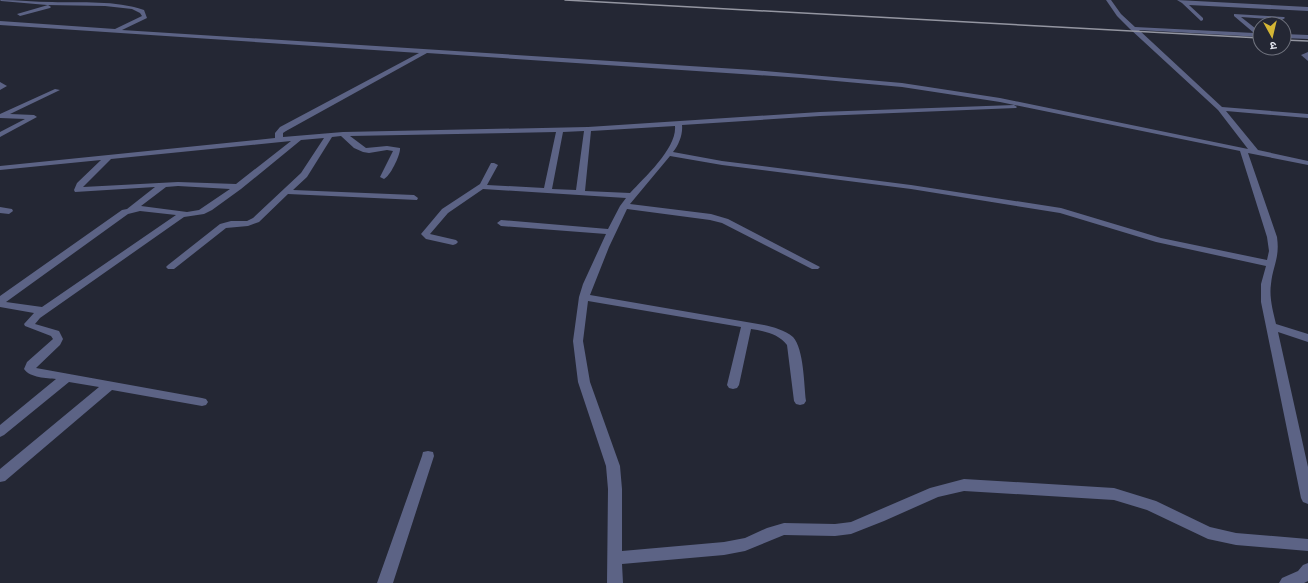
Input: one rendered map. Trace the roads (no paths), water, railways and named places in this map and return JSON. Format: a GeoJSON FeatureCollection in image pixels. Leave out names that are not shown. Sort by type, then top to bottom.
{"type":"FeatureCollection","features":[{"type":"Feature","properties":{"kind":"street"},"geometry":{"type":"LineString","coordinates":[[1,0],[58,4]]}},
{"type":"Feature","properties":{"kind":"street"},"geometry":{"type":"LineString","coordinates":[[1108,0],[1119,15],[1132,28],[1220,109],[1255,152]]}},
{"type":"Feature","properties":{"kind":"street"},"geometry":{"type":"LineString","coordinates":[[1179,0],[1201,19]]}},
{"type":"Feature","properties":{"kind":"street"},"geometry":{"type":"LineString","coordinates":[[20,14],[58,4],[79,1],[125,2],[140,6],[145,17],[115,31]]}},
{"type":"Feature","properties":{"kind":"street"},"geometry":{"type":"LineString","coordinates":[[1184,3],[1308,9]]}},
{"type":"Feature","properties":{"kind":"street"},"geometry":{"type":"LineString","coordinates":[[1189,8],[1246,12]]}},
{"type":"Feature","properties":{"kind":"street"},"geometry":{"type":"LineString","coordinates":[[1283,16],[1285,8]]}},
{"type":"Feature","properties":{"kind":"street"},"geometry":{"type":"LineString","coordinates":[[1252,16],[1236,15],[1252,28]]}},
{"type":"Feature","properties":{"kind":"street"},"geometry":{"type":"LineString","coordinates":[[0,23],[427,51],[873,83],[963,93],[1308,163]]}},
{"type":"Feature","properties":{"kind":"street"},"geometry":{"type":"LineString","coordinates":[[1132,28],[1252,35]]}},
{"type":"Feature","properties":{"kind":"street"},"geometry":{"type":"LineString","coordinates":[[1292,36],[1308,37]]}},
{"type":"Feature","properties":{"kind":"street"},"geometry":{"type":"LineString","coordinates":[[279,139],[279,133],[283,129],[427,51]]}},
{"type":"Feature","properties":{"kind":"street"},"geometry":{"type":"LineString","coordinates":[[1308,54],[1304,55],[1308,59]]}},
{"type":"Feature","properties":{"kind":"street"},"geometry":{"type":"LineString","coordinates":[[0,84],[4,86],[0,88]]}},
{"type":"Feature","properties":{"kind":"street"},"geometry":{"type":"LineString","coordinates":[[0,116],[57,90]]}},
{"type":"Feature","properties":{"kind":"street"},"geometry":{"type":"LineString","coordinates":[[0,168],[279,139],[343,134],[560,130],[820,114],[1030,106]]}},
{"type":"Feature","properties":{"kind":"street"},"geometry":{"type":"LineString","coordinates":[[1220,109],[1308,116]]}},
{"type":"Feature","properties":{"kind":"street"},"geometry":{"type":"LineString","coordinates":[[0,116],[34,117],[0,135]]}},
{"type":"Feature","properties":{"kind":"street"},"geometry":{"type":"LineString","coordinates":[[615,583],[615,489],[613,466],[584,382],[578,342],[580,320],[584,297],[590,278],[611,232],[624,206],[670,154],[678,137],[678,122]]}},
{"type":"Feature","properties":{"kind":"street"},"geometry":{"type":"LineString","coordinates":[[580,193],[585,163],[588,128]]}},
{"type":"Feature","properties":{"kind":"street"},"geometry":{"type":"LineString","coordinates":[[547,191],[560,130]]}},
{"type":"Feature","properties":{"kind":"street"},"geometry":{"type":"LineString","coordinates":[[343,134],[364,150],[385,147],[397,150],[384,177]]}},
{"type":"Feature","properties":{"kind":"street"},"geometry":{"type":"LineString","coordinates":[[171,267],[223,226],[231,223],[246,224],[253,222],[288,192],[308,170],[330,135]]}},
{"type":"Feature","properties":{"kind":"street"},"geometry":{"type":"LineString","coordinates":[[202,402],[32,371],[30,369],[34,362],[58,339],[55,334],[29,324],[44,311],[171,222],[182,215],[205,210],[238,187],[299,138]]}},
{"type":"Feature","properties":{"kind":"street"},"geometry":{"type":"LineString","coordinates":[[1243,149],[1272,237],[1274,251],[1266,284],[1266,294],[1308,498]]}},
{"type":"Feature","properties":{"kind":"street"},"geometry":{"type":"LineString","coordinates":[[670,154],[722,163],[911,187],[1061,211],[1158,240],[1270,264]]}},
{"type":"Feature","properties":{"kind":"street"},"geometry":{"type":"LineString","coordinates":[[110,156],[80,185],[78,190],[125,186],[192,184],[238,187]]}},
{"type":"Feature","properties":{"kind":"street"},"geometry":{"type":"LineString","coordinates":[[453,242],[429,237],[425,234],[441,215],[483,185],[494,165]]}},
{"type":"Feature","properties":{"kind":"street"},"geometry":{"type":"LineString","coordinates":[[0,303],[163,185]]}},
{"type":"Feature","properties":{"kind":"street"},"geometry":{"type":"LineString","coordinates":[[483,185],[488,188],[632,196]]}},
{"type":"Feature","properties":{"kind":"street"},"geometry":{"type":"LineString","coordinates":[[288,192],[414,198]]}},
{"type":"Feature","properties":{"kind":"street"},"geometry":{"type":"LineString","coordinates":[[624,206],[725,221],[815,267]]}},
{"type":"Feature","properties":{"kind":"street"},"geometry":{"type":"LineString","coordinates":[[130,210],[140,208],[188,214]]}},
{"type":"Feature","properties":{"kind":"street"},"geometry":{"type":"LineString","coordinates":[[501,223],[611,232]]}},
{"type":"Feature","properties":{"kind":"street"},"geometry":{"type":"LineString","coordinates":[[584,297],[764,328],[782,334],[792,343],[800,401]]}},
{"type":"Feature","properties":{"kind":"street"},"geometry":{"type":"LineString","coordinates":[[0,303],[44,311]]}},
{"type":"Feature","properties":{"kind":"street"},"geometry":{"type":"LineString","coordinates":[[733,385],[747,325]]}},
{"type":"Feature","properties":{"kind":"street"},"geometry":{"type":"LineString","coordinates":[[1272,327],[1308,338]]}},
{"type":"Feature","properties":{"kind":"street"},"geometry":{"type":"LineString","coordinates":[[0,432],[67,378]]}},
{"type":"Feature","properties":{"kind":"street"},"geometry":{"type":"LineString","coordinates":[[0,477],[110,385]]}},
{"type":"Feature","properties":{"kind":"street"},"geometry":{"type":"LineString","coordinates":[[385,583],[428,456]]}},
{"type":"Feature","properties":{"kind":"street"},"geometry":{"type":"LineString","coordinates":[[615,558],[718,550],[742,545],[772,531],[790,528],[830,530],[850,528],[924,498],[937,490],[964,485],[1114,494],[1151,505],[1208,534],[1236,539],[1308,545]]}},
{"type":"Feature","properties":{"kind":"street"},"geometry":{"type":"LineString","coordinates":[[1288,583],[1303,576],[1308,570]]}},
{"type":"Feature","properties":{"kind":"railway"},"geometry":{"type":"LineString","coordinates":[[565,0],[1252,38]]}},
{"type":"Feature","properties":{"kind":"railway"},"geometry":{"type":"LineString","coordinates":[[1292,40],[1308,41]]}}]}
